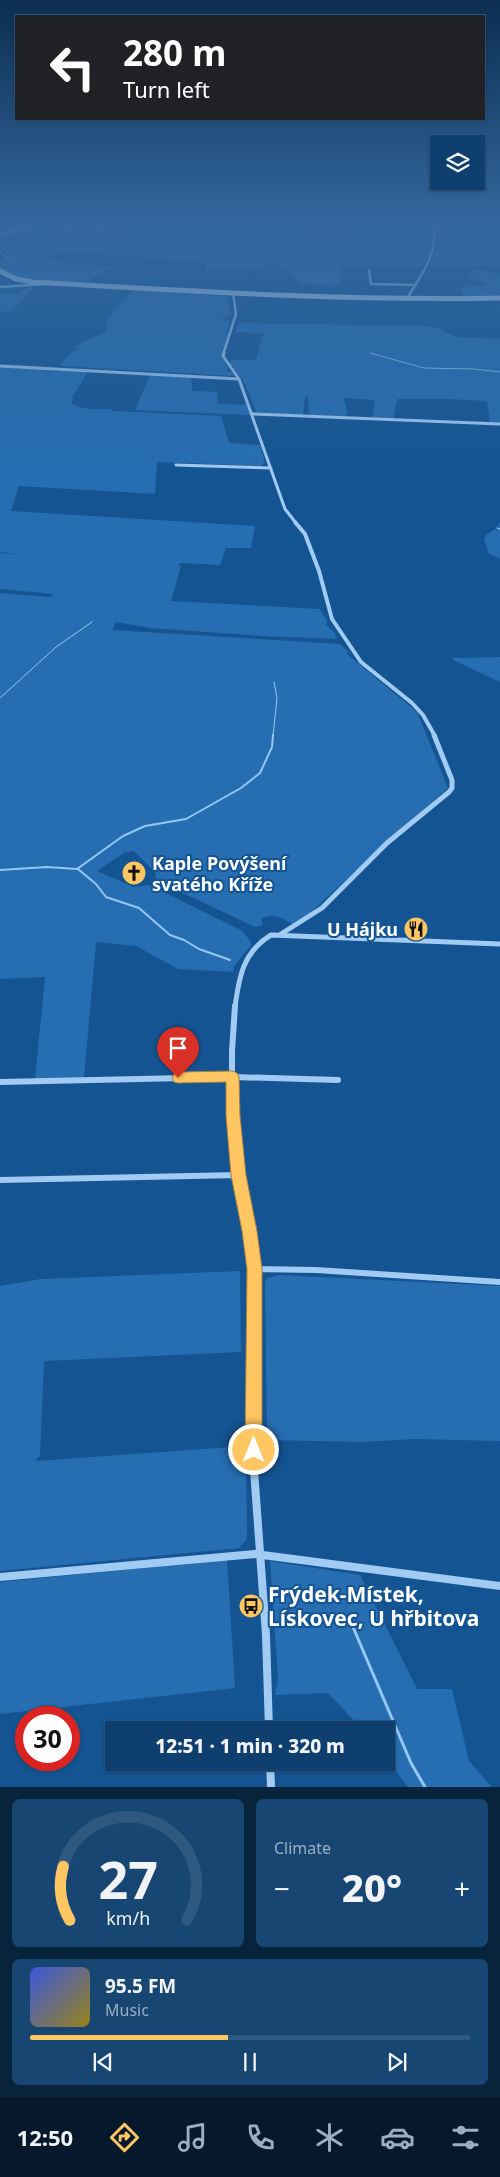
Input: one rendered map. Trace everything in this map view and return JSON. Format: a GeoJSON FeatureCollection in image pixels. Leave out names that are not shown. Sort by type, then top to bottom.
{"type":"FeatureCollection","features":[{"type":"Feature","properties":{"kind":"street"},"geometry":{"type":"LineString","coordinates":[[235,305],[236,314],[223,356],[239,379],[254,414],[285,509],[305,534],[319,571],[332,619],[361,662],[412,703],[423,715],[452,780],[452,788],[437,803],[387,843],[322,908],[281,934]]}},
{"type":"Feature","properties":{"kind":"street"},"geometry":{"type":"LineString","coordinates":[[0,366],[239,379]]}},
{"type":"Feature","properties":{"kind":"street"},"geometry":{"type":"LineString","coordinates":[[254,414],[500,424]]}},
{"type":"Feature","properties":{"kind":"street"},"geometry":{"type":"LineString","coordinates":[[176,465],[271,468]]}},
{"type":"Feature","properties":{"kind":"street"},"geometry":{"type":"LineString","coordinates":[[269,1721],[266,1635],[258,1554],[254,1470],[254,1269],[238,1175],[232,1108],[235,1006],[241,969],[251,951],[261,941],[271,935],[281,934],[500,944]]}},
{"type":"Feature","properties":{"kind":"street"},"geometry":{"type":"LineString","coordinates":[[0,1082],[232,1077],[338,1080]]}},
{"type":"Feature","properties":{"kind":"street"},"geometry":{"type":"LineString","coordinates":[[0,1180],[238,1175]]}},
{"type":"Feature","properties":{"kind":"street"},"geometry":{"type":"LineString","coordinates":[[254,1269],[362,1272],[417,1278],[500,1282]]}},
{"type":"Feature","properties":{"kind":"street"},"geometry":{"type":"LineString","coordinates":[[0,1577],[258,1554],[500,1586]]}},
{"type":"Feature","properties":{"kind":"street"},"geometry":{"type":"LineString","coordinates":[[270,1771],[271,1787]]}},
{"type":"Feature","properties":{"kind":"shaded area"},"geometry":{"type":"Polygon","coordinates":[[[0,305],[16,305],[11,311],[0,312],[0,305]]]}},
{"type":"Feature","properties":{"kind":"shaded area"},"geometry":{"type":"Polygon","coordinates":[[[119,305],[229,305],[231,315],[220,318],[230,321],[226,332],[229,333],[221,357],[228,368],[226,371],[232,372],[234,376],[62,366],[61,364],[70,353],[77,350],[76,347],[79,344],[105,332],[108,318],[119,305]]]}},
{"type":"Feature","properties":{"kind":"shaded area"},"geometry":{"type":"Polygon","coordinates":[[[238,324],[426,326],[441,329],[455,337],[500,339],[500,423],[490,423],[487,401],[449,399],[397,399],[393,419],[373,418],[375,400],[343,398],[348,413],[345,416],[309,415],[308,396],[305,396],[303,415],[257,413],[243,380],[230,363],[231,360],[256,360],[262,337],[267,334],[235,332],[238,324]]]}},
{"type":"Feature","properties":{"kind":"shaded area"},"geometry":{"type":"Polygon","coordinates":[[[0,367],[57,372],[63,370],[88,371],[72,398],[74,399],[71,403],[75,406],[91,409],[112,409],[112,411],[221,416],[229,443],[260,445],[265,463],[260,466],[157,462],[155,494],[19,486],[11,511],[255,526],[251,548],[226,548],[220,565],[181,563],[178,565],[181,566],[171,601],[320,609],[327,621],[326,625],[334,632],[337,639],[150,628],[116,622],[112,630],[340,644],[348,652],[347,654],[417,712],[448,788],[387,841],[304,919],[294,925],[278,917],[270,916],[261,919],[263,925],[255,927],[156,880],[155,872],[134,851],[124,853],[97,871],[134,887],[149,885],[243,931],[252,944],[234,966],[233,972],[178,969],[136,946],[96,942],[84,1078],[35,1079],[45,977],[0,979],[0,593],[50,597],[53,594],[0,589],[0,553],[24,555],[0,552],[0,367]]]}},
{"type":"Feature","properties":{"kind":"shaded area"},"geometry":{"type":"Polygon","coordinates":[[[150,375],[191,377],[192,391],[217,392],[218,404],[246,405],[250,415],[135,410],[150,375]]]}},
{"type":"Feature","properties":{"kind":"shaded area"},"geometry":{"type":"Polygon","coordinates":[[[500,521],[500,559],[489,554],[484,539],[486,535],[497,528],[500,521]]]}},
{"type":"Feature","properties":{"kind":"shaded area"},"geometry":{"type":"Polygon","coordinates":[[[500,657],[500,682],[452,658],[500,657]]]}},
{"type":"Feature","properties":{"kind":"shaded area"},"geometry":{"type":"Polygon","coordinates":[[[240,1271],[241,1352],[44,1361],[40,1456],[35,1461],[246,1446],[247,1539],[239,1548],[0,1571],[0,1286],[41,1279],[240,1271]]]}},
{"type":"Feature","properties":{"kind":"shaded area"},"geometry":{"type":"Polygon","coordinates":[[[280,1275],[500,1286],[500,1441],[414,1439],[364,1442],[267,1440],[265,1283],[267,1278],[280,1275]]]}},
{"type":"Feature","properties":{"kind":"shaded area"},"geometry":{"type":"Polygon","coordinates":[[[227,1560],[235,1688],[72,1706],[15,1706],[15,1712],[0,1714],[0,1582],[227,1560]]]}},
{"type":"Feature","properties":{"kind":"shaded area"},"geometry":{"type":"Polygon","coordinates":[[[270,1561],[360,1575],[417,1689],[452,1689],[469,1761],[492,1787],[408,1787],[395,1770],[395,1721],[354,1721],[328,1693],[275,1695],[278,1679],[270,1561]]]}},
{"type":"Feature","properties":{"kind":"waterway"},"geometry":{"type":"LineString","coordinates":[[370,353],[424,368],[474,369],[500,372]]}},
{"type":"Feature","properties":{"kind":"waterway"},"geometry":{"type":"LineString","coordinates":[[0,698],[56,647],[92,622]]}},
{"type":"Feature","properties":{"kind":"waterway"},"geometry":{"type":"LineString","coordinates":[[273,736],[277,698],[274,682]]}},
{"type":"Feature","properties":{"kind":"waterway"},"geometry":{"type":"LineString","coordinates":[[0,870],[47,867],[77,869],[123,836],[145,826],[186,819],[241,788],[260,773],[272,747],[273,735]]}},
{"type":"Feature","properties":{"kind":"waterway"},"geometry":{"type":"LineString","coordinates":[[78,869],[96,884],[106,897],[139,908],[170,935],[184,940],[199,949],[230,960]]}},
{"type":"Feature","properties":{"kind":"waterway"},"geometry":{"type":"LineString","coordinates":[[353,1627],[411,1763],[425,1787]]}},
{"type":"Feature","properties":{"kind":"place","name":"Kaple Povýšení svatého Kříže"},"geometry":{"type":"Point","coordinates":[134,873]}},
{"type":"Feature","properties":{"kind":"place","name":"U Hájku"},"geometry":{"type":"Point","coordinates":[416,929]}},
{"type":"Feature","properties":{"kind":"place","name":"Frýdek-Místek, Lískovec, U hřbitova"},"geometry":{"type":"Point","coordinates":[251,1606]}},
{"type":"Feature","properties":{"kind":"route"},"geometry":{"type":"LineString","coordinates":[[178,1078],[232,1077],[238,1175],[254,1269],[254,1450]]}}]}
